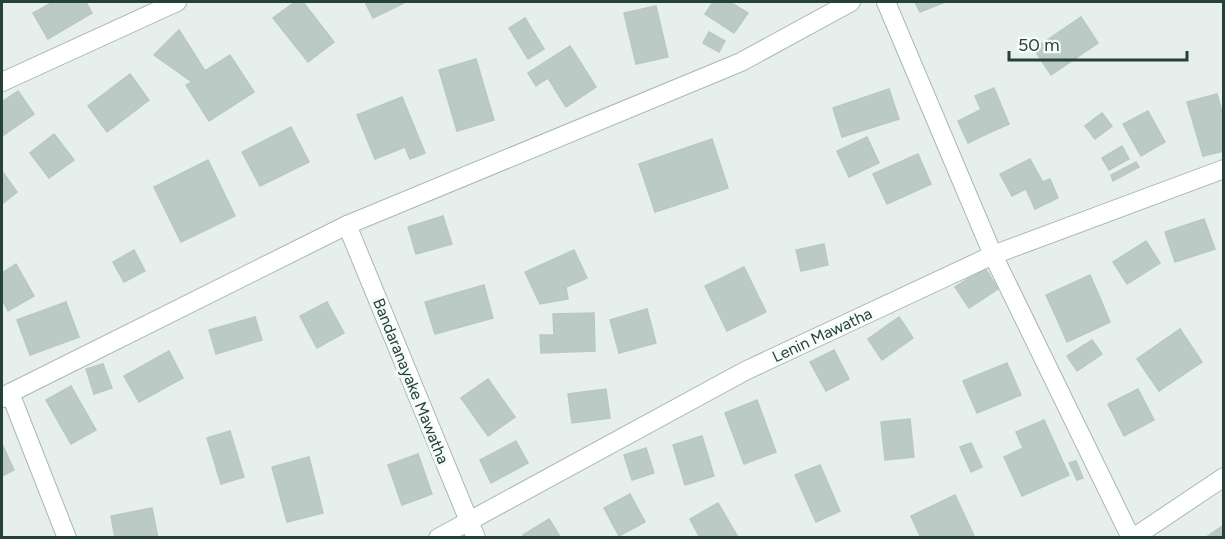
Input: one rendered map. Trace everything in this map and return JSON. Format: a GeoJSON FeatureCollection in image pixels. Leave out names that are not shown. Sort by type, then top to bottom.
{"type":"FeatureCollection","features":[{"type":"Feature","properties":{"kind":"street"},"geometry":{"type":"LineString","coordinates":[[2,82],[177,2]]}},
{"type":"Feature","properties":{"kind":"street"},"geometry":{"type":"LineString","coordinates":[[67,537],[6,396],[347,225],[741,62],[851,2]]}},
{"type":"Feature","properties":{"kind":"street"},"geometry":{"type":"LineString","coordinates":[[886,2],[993,255],[1132,537],[1224,477]]}},
{"type":"Feature","properties":{"kind":"street","name":"Lenin Mawatha"},"geometry":{"type":"LineString","coordinates":[[438,537],[473,529],[745,371],[993,255],[1224,170]]}},
{"type":"Feature","properties":{"kind":"street","name":"Bandaranayake Mawatha"},"geometry":{"type":"LineString","coordinates":[[347,225],[473,529]]}},
{"type":"Feature","properties":{"kind":"building"},"geometry":{"type":"Polygon","coordinates":[[[53,2],[86,2],[92,13],[48,39],[33,13],[53,2]]]}},
{"type":"Feature","properties":{"kind":"building"},"geometry":{"type":"Polygon","coordinates":[[[295,2],[303,2],[334,42],[308,62],[273,18],[295,2]]]}},
{"type":"Feature","properties":{"kind":"building"},"geometry":{"type":"Polygon","coordinates":[[[365,2],[404,2],[404,3],[373,18],[365,2]]]}},
{"type":"Feature","properties":{"kind":"building"},"geometry":{"type":"Polygon","coordinates":[[[713,2],[730,2],[748,13],[734,33],[705,14],[713,2]]]}},
{"type":"Feature","properties":{"kind":"building"},"geometry":{"type":"Polygon","coordinates":[[[915,2],[945,2],[920,12],[915,2]]]}},
{"type":"Feature","properties":{"kind":"building"},"geometry":{"type":"Polygon","coordinates":[[[656,6],[668,57],[636,64],[624,13],[656,6]]]}},
{"type":"Feature","properties":{"kind":"building"},"geometry":{"type":"Polygon","coordinates":[[[1081,17],[1098,43],[1051,75],[1034,49],[1081,17]]]}},
{"type":"Feature","properties":{"kind":"building"},"geometry":{"type":"Polygon","coordinates":[[[525,18],[544,49],[528,59],[509,28],[525,18]]]}},
{"type":"Feature","properties":{"kind":"building"},"geometry":{"type":"Polygon","coordinates":[[[179,30],[205,71],[230,55],[254,92],[209,121],[186,85],[192,82],[154,55],[179,30]]]}},
{"type":"Feature","properties":{"kind":"building"},"geometry":{"type":"Polygon","coordinates":[[[709,32],[725,41],[719,52],[703,43],[709,32]]]}},
{"type":"Feature","properties":{"kind":"building"},"geometry":{"type":"Polygon","coordinates":[[[570,46],[596,87],[566,107],[548,78],[536,86],[528,73],[570,46]]]}},
{"type":"Feature","properties":{"kind":"building"},"geometry":{"type":"Polygon","coordinates":[[[476,59],[494,120],[457,131],[439,70],[476,59]]]}},
{"type":"Feature","properties":{"kind":"building"},"geometry":{"type":"Polygon","coordinates":[[[130,74],[149,100],[107,132],[88,106],[130,74]]]}},
{"type":"Feature","properties":{"kind":"building"},"geometry":{"type":"Polygon","coordinates":[[[994,88],[1009,124],[991,132],[975,96],[994,88]]]}},
{"type":"Feature","properties":{"kind":"building"},"geometry":{"type":"Polygon","coordinates":[[[889,89],[899,119],[842,137],[833,108],[889,89]]]}},
{"type":"Feature","properties":{"kind":"building"},"geometry":{"type":"Polygon","coordinates":[[[18,91],[34,114],[2,136],[2,102],[18,91]]]}},
{"type":"Feature","properties":{"kind":"building"},"geometry":{"type":"Polygon","coordinates":[[[1217,94],[1224,119],[1224,151],[1203,156],[1187,102],[1217,94]]]}},
{"type":"Feature","properties":{"kind":"building"},"geometry":{"type":"Polygon","coordinates":[[[402,97],[425,153],[410,159],[405,147],[375,159],[357,115],[402,97]]]}},
{"type":"Feature","properties":{"kind":"building"},"geometry":{"type":"Polygon","coordinates":[[[980,110],[991,132],[968,143],[958,121],[980,110]]]}},
{"type":"Feature","properties":{"kind":"building"},"geometry":{"type":"Polygon","coordinates":[[[1148,111],[1165,142],[1141,156],[1123,124],[1148,111]]]}},
{"type":"Feature","properties":{"kind":"building"},"geometry":{"type":"Polygon","coordinates":[[[1102,113],[1112,126],[1095,139],[1085,126],[1102,113]]]}},
{"type":"Feature","properties":{"kind":"building"},"geometry":{"type":"Polygon","coordinates":[[[291,127],[309,162],[260,186],[242,152],[291,127]]]}},
{"type":"Feature","properties":{"kind":"building"},"geometry":{"type":"Polygon","coordinates":[[[54,134],[74,160],[49,178],[30,153],[54,134]]]}},
{"type":"Feature","properties":{"kind":"building"},"geometry":{"type":"Polygon","coordinates":[[[867,137],[879,163],[849,177],[837,151],[867,137]]]}},
{"type":"Feature","properties":{"kind":"building"},"geometry":{"type":"Polygon","coordinates":[[[712,139],[728,188],[655,212],[639,164],[712,139]]]}},
{"type":"Feature","properties":{"kind":"building"},"geometry":{"type":"Polygon","coordinates":[[[1122,146],[1129,159],[1109,170],[1102,158],[1122,146]]]}},
{"type":"Feature","properties":{"kind":"building"},"geometry":{"type":"Polygon","coordinates":[[[918,154],[931,184],[887,204],[873,174],[918,154]]]}},
{"type":"Feature","properties":{"kind":"building"},"geometry":{"type":"Polygon","coordinates":[[[1030,159],[1042,181],[1012,196],[1000,174],[1030,159]]]}},
{"type":"Feature","properties":{"kind":"building"},"geometry":{"type":"Polygon","coordinates":[[[208,160],[235,216],[181,242],[154,187],[208,160]]]}},
{"type":"Feature","properties":{"kind":"building"},"geometry":{"type":"Polygon","coordinates":[[[1136,162],[1139,167],[1113,181],[1111,175],[1136,162]]]}},
{"type":"Feature","properties":{"kind":"building"},"geometry":{"type":"Polygon","coordinates":[[[2,171],[17,192],[2,204],[2,171]]]}},
{"type":"Feature","properties":{"kind":"building"},"geometry":{"type":"Polygon","coordinates":[[[1050,179],[1058,198],[1035,209],[1026,189],[1050,179]]]}},
{"type":"Feature","properties":{"kind":"building"},"geometry":{"type":"Polygon","coordinates":[[[443,216],[452,244],[416,254],[408,227],[443,216]]]}},
{"type":"Feature","properties":{"kind":"building"},"geometry":{"type":"Polygon","coordinates":[[[1204,219],[1215,249],[1175,262],[1165,232],[1204,219]]]}},
{"type":"Feature","properties":{"kind":"building"},"geometry":{"type":"Polygon","coordinates":[[[1146,241],[1160,263],[1127,284],[1113,262],[1146,241]]]}},
{"type":"Feature","properties":{"kind":"building"},"geometry":{"type":"Polygon","coordinates":[[[824,244],[828,265],[801,271],[796,250],[824,244]]]}},
{"type":"Feature","properties":{"kind":"building"},"geometry":{"type":"Polygon","coordinates":[[[134,250],[145,271],[124,282],[113,262],[134,250]]]}},
{"type":"Feature","properties":{"kind":"building"},"geometry":{"type":"Polygon","coordinates":[[[574,250],[587,278],[566,287],[568,299],[540,304],[525,272],[574,250]]]}},
{"type":"Feature","properties":{"kind":"building"},"geometry":{"type":"Polygon","coordinates":[[[16,264],[34,296],[8,311],[2,299],[2,273],[16,264]]]}},
{"type":"Feature","properties":{"kind":"building"},"geometry":{"type":"Polygon","coordinates":[[[744,267],[766,312],[727,331],[705,286],[744,267]]]}},
{"type":"Feature","properties":{"kind":"building"},"geometry":{"type":"Polygon","coordinates":[[[985,268],[998,289],[969,308],[955,287],[985,268]]]}},
{"type":"Feature","properties":{"kind":"building"},"geometry":{"type":"Polygon","coordinates":[[[1090,275],[1101,300],[1057,319],[1046,295],[1090,275]]]}},
{"type":"Feature","properties":{"kind":"building"},"geometry":{"type":"Polygon","coordinates":[[[484,285],[493,318],[435,334],[425,302],[484,285]]]}},
{"type":"Feature","properties":{"kind":"building"},"geometry":{"type":"Polygon","coordinates":[[[1101,300],[1110,322],[1067,342],[1057,319],[1101,300]]]}},
{"type":"Feature","properties":{"kind":"building"},"geometry":{"type":"Polygon","coordinates":[[[66,302],[79,337],[30,355],[17,320],[66,302]]]}},
{"type":"Feature","properties":{"kind":"building"},"geometry":{"type":"Polygon","coordinates":[[[327,302],[344,333],[317,348],[300,316],[327,302]]]}},
{"type":"Feature","properties":{"kind":"building"},"geometry":{"type":"Polygon","coordinates":[[[647,309],[656,343],[619,353],[610,320],[647,309]]]}},
{"type":"Feature","properties":{"kind":"building"},"geometry":{"type":"Polygon","coordinates":[[[594,313],[595,351],[541,353],[540,335],[554,335],[553,314],[594,313]]]}},
{"type":"Feature","properties":{"kind":"building"},"geometry":{"type":"Polygon","coordinates":[[[255,317],[262,340],[216,354],[209,330],[255,317]]]}},
{"type":"Feature","properties":{"kind":"building"},"geometry":{"type":"Polygon","coordinates":[[[899,317],[913,338],[882,360],[868,339],[899,317]]]}},
{"type":"Feature","properties":{"kind":"building"},"geometry":{"type":"Polygon","coordinates":[[[1180,329],[1202,362],[1159,391],[1137,359],[1180,329]]]}},
{"type":"Feature","properties":{"kind":"building"},"geometry":{"type":"Polygon","coordinates":[[[1092,340],[1102,354],[1077,371],[1067,356],[1092,340]]]}},
{"type":"Feature","properties":{"kind":"building"},"geometry":{"type":"Polygon","coordinates":[[[834,350],[849,379],[826,391],[810,362],[834,350]]]}},
{"type":"Feature","properties":{"kind":"building"},"geometry":{"type":"Polygon","coordinates":[[[169,351],[183,378],[139,402],[124,376],[169,351]]]}},
{"type":"Feature","properties":{"kind":"building"},"geometry":{"type":"Polygon","coordinates":[[[1007,363],[1021,395],[977,413],[963,381],[1007,363]]]}},
{"type":"Feature","properties":{"kind":"building"},"geometry":{"type":"Polygon","coordinates":[[[103,364],[112,388],[94,394],[86,369],[103,364]]]}},
{"type":"Feature","properties":{"kind":"building"},"geometry":{"type":"Polygon","coordinates":[[[488,379],[515,417],[488,436],[461,398],[488,379]]]}},
{"type":"Feature","properties":{"kind":"building"},"geometry":{"type":"Polygon","coordinates":[[[71,386],[96,430],[71,444],[46,400],[71,386]]]}},
{"type":"Feature","properties":{"kind":"building"},"geometry":{"type":"Polygon","coordinates":[[[606,389],[610,418],[572,423],[568,394],[606,389]]]}},
{"type":"Feature","properties":{"kind":"building"},"geometry":{"type":"Polygon","coordinates":[[[1138,389],[1154,420],[1124,436],[1108,404],[1138,389]]]}},
{"type":"Feature","properties":{"kind":"building"},"geometry":{"type":"Polygon","coordinates":[[[757,400],[776,452],[744,464],[725,413],[757,400]]]}},
{"type":"Feature","properties":{"kind":"building"},"geometry":{"type":"Polygon","coordinates":[[[910,419],[914,457],[885,460],[881,422],[910,419]]]}},
{"type":"Feature","properties":{"kind":"building"},"geometry":{"type":"Polygon","coordinates":[[[1044,420],[1069,475],[1022,496],[1004,457],[1023,448],[1016,432],[1044,420]]]}},
{"type":"Feature","properties":{"kind":"building"},"geometry":{"type":"Polygon","coordinates":[[[230,431],[244,477],[221,484],[207,438],[230,431]]]}},
{"type":"Feature","properties":{"kind":"building"},"geometry":{"type":"Polygon","coordinates":[[[702,436],[714,476],[685,485],[673,445],[702,436]]]}},
{"type":"Feature","properties":{"kind":"building"},"geometry":{"type":"Polygon","coordinates":[[[516,441],[528,463],[491,483],[480,460],[516,441]]]}},
{"type":"Feature","properties":{"kind":"building"},"geometry":{"type":"Polygon","coordinates":[[[971,443],[982,467],[971,472],[960,447],[971,443]]]}},
{"type":"Feature","properties":{"kind":"building"},"geometry":{"type":"Polygon","coordinates":[[[2,444],[14,470],[2,476],[2,444]]]}},
{"type":"Feature","properties":{"kind":"building"},"geometry":{"type":"Polygon","coordinates":[[[646,448],[654,473],[632,480],[624,455],[646,448]]]}},
{"type":"Feature","properties":{"kind":"building"},"geometry":{"type":"Polygon","coordinates":[[[418,454],[432,494],[402,505],[388,465],[418,454]]]}},
{"type":"Feature","properties":{"kind":"building"},"geometry":{"type":"Polygon","coordinates":[[[309,457],[323,513],[287,522],[272,467],[309,457]]]}},
{"type":"Feature","properties":{"kind":"building"},"geometry":{"type":"Polygon","coordinates":[[[1076,461],[1083,478],[1077,480],[1069,463],[1076,461]]]}},
{"type":"Feature","properties":{"kind":"building"},"geometry":{"type":"Polygon","coordinates":[[[820,465],[840,511],[816,522],[795,475],[820,465]]]}},
{"type":"Feature","properties":{"kind":"building"},"geometry":{"type":"Polygon","coordinates":[[[630,494],[645,522],[619,536],[604,508],[630,494]]]}},
{"type":"Feature","properties":{"kind":"building"},"geometry":{"type":"Polygon","coordinates":[[[955,495],[975,538],[921,538],[911,516],[955,495]]]}},
{"type":"Feature","properties":{"kind":"building"},"geometry":{"type":"Polygon","coordinates":[[[718,503],[738,537],[700,538],[690,519],[718,503]]]}},
{"type":"Feature","properties":{"kind":"building"},"geometry":{"type":"Polygon","coordinates":[[[152,508],[158,538],[115,538],[111,516],[152,508]]]}},
{"type":"Feature","properties":{"kind":"building"},"geometry":{"type":"Polygon","coordinates":[[[549,519],[561,538],[525,538],[523,535],[549,519]]]}},
{"type":"Feature","properties":{"kind":"building"},"geometry":{"type":"Polygon","coordinates":[[[1224,525],[1224,538],[1205,538],[1224,525]]]}}]}
